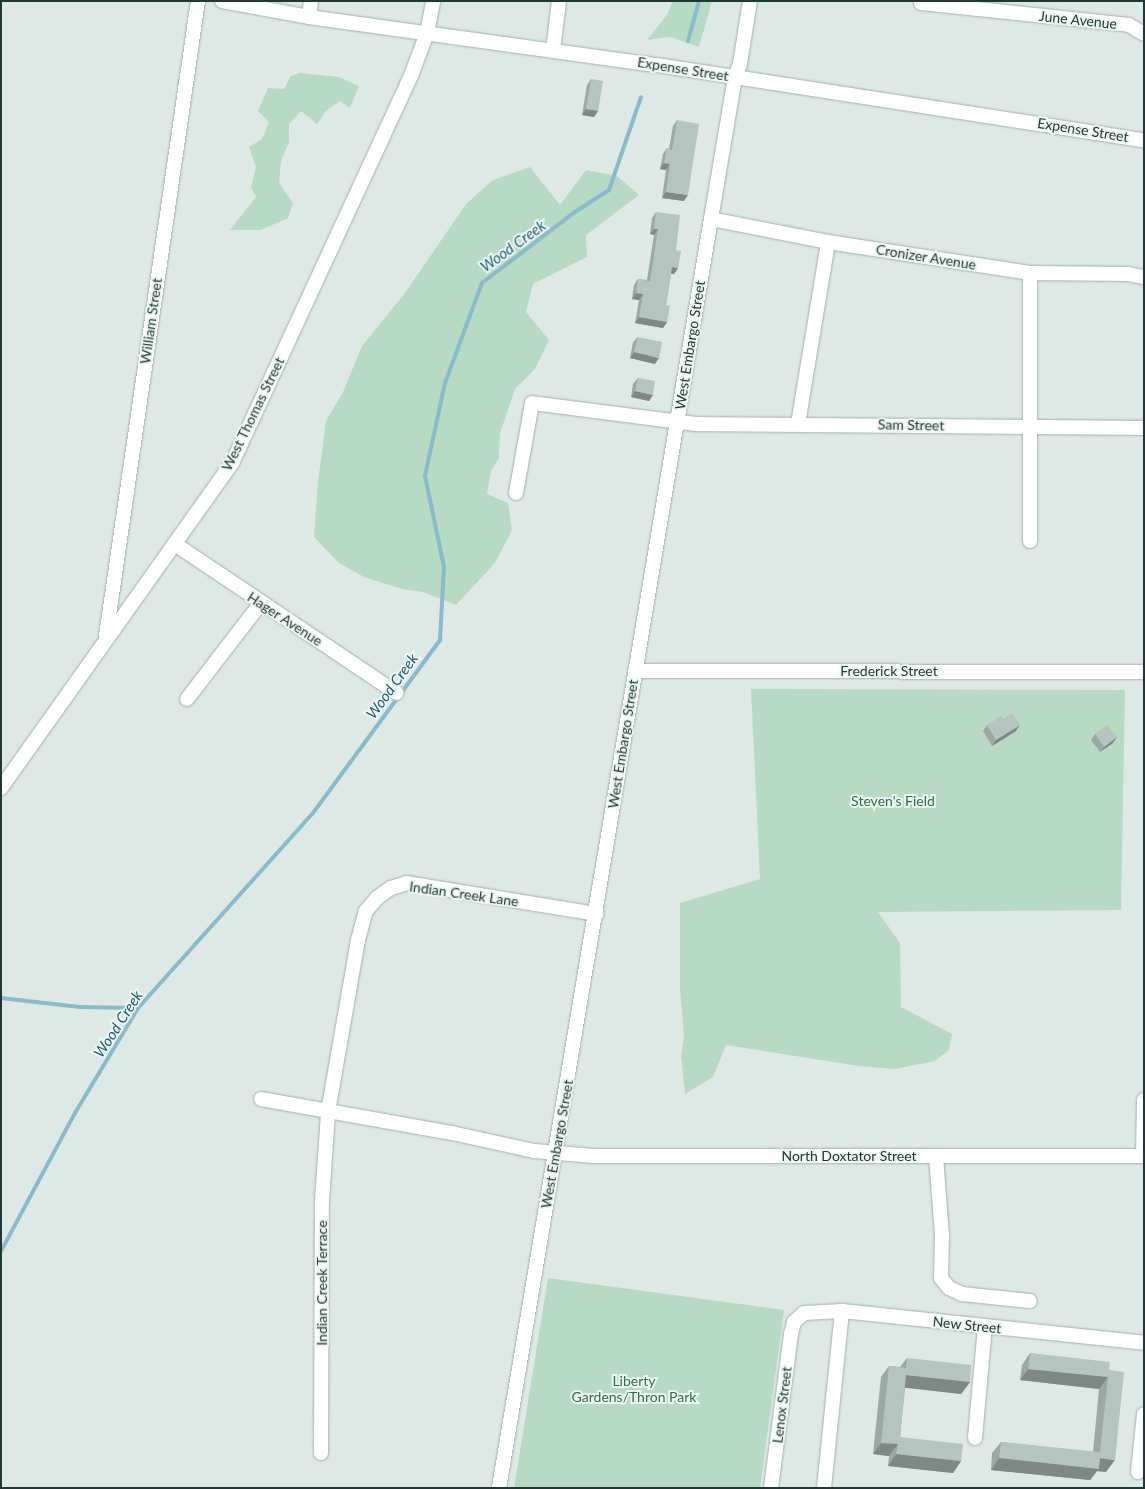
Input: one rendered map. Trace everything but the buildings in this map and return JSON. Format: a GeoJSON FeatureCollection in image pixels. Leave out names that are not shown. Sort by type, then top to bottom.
{"type":"FeatureCollection","features":[{"type":"Feature","properties":{"kind":"street","name":"William Street"},"geometry":{"type":"LineString","coordinates":[[106,641],[198,1]]}},
{"type":"Feature","properties":{"kind":"street","name":"Expense Street"},"geometry":{"type":"LineString","coordinates":[[222,1],[309,17],[553,50],[1144,140]]}},
{"type":"Feature","properties":{"kind":"street"},"geometry":{"type":"LineString","coordinates":[[309,17],[311,1]]}},
{"type":"Feature","properties":{"kind":"street","name":"West Thomas Street"},"geometry":{"type":"LineString","coordinates":[[1,788],[233,461],[412,72],[427,33],[433,1]]}},
{"type":"Feature","properties":{"kind":"street"},"geometry":{"type":"LineString","coordinates":[[553,50],[559,1]]}},
{"type":"Feature","properties":{"kind":"street","name":"West Embargo Street"},"geometry":{"type":"LineString","coordinates":[[499,1488],[711,219],[750,1]]}},
{"type":"Feature","properties":{"kind":"street","name":"June Avenue"},"geometry":{"type":"LineString","coordinates":[[921,3],[1129,25],[1144,34]]}},
{"type":"Feature","properties":{"kind":"street","name":"Cronizer Avenue"},"geometry":{"type":"LineString","coordinates":[[711,219],[828,242],[1030,273],[1128,274],[1144,277]]}},
{"type":"Feature","properties":{"kind":"street"},"geometry":{"type":"LineString","coordinates":[[798,424],[828,242]]}},
{"type":"Feature","properties":{"kind":"street"},"geometry":{"type":"LineString","coordinates":[[1030,273],[1030,541]]}},
{"type":"Feature","properties":{"kind":"street","name":"Sam Street"},"geometry":{"type":"LineString","coordinates":[[516,493],[532,403],[678,422],[1144,428]]}},
{"type":"Feature","properties":{"kind":"street","name":"Hager Avenue"},"geometry":{"type":"LineString","coordinates":[[175,544],[397,693]]}},
{"type":"Feature","properties":{"kind":"street"},"geometry":{"type":"LineString","coordinates":[[187,699],[261,603]]}},
{"type":"Feature","properties":{"kind":"street","name":"Frederick Street"},"geometry":{"type":"LineString","coordinates":[[635,671],[1144,672]]}},
{"type":"Feature","properties":{"kind":"street","name":"Indian Creek Lane"},"geometry":{"type":"LineString","coordinates":[[328,1112],[358,940],[366,911],[377,898],[391,888],[407,884],[596,914]]}},
{"type":"Feature","properties":{"kind":"street"},"geometry":{"type":"LineString","coordinates":[[261,1099],[555,1154]]}},
{"type":"Feature","properties":{"kind":"street"},"geometry":{"type":"LineString","coordinates":[[1144,1100],[1144,1156]]}},
{"type":"Feature","properties":{"kind":"street","name":"Indian Creek Terrace"},"geometry":{"type":"LineString","coordinates":[[321,1454],[322,1201],[328,1112]]}},
{"type":"Feature","properties":{"kind":"street","name":"North Doxtator Street"},"geometry":{"type":"LineString","coordinates":[[555,1154],[594,1156],[1144,1156]]}},
{"type":"Feature","properties":{"kind":"street"},"geometry":{"type":"LineString","coordinates":[[936,1156],[942,1234],[941,1278],[949,1288],[962,1294],[1030,1301]]}},
{"type":"Feature","properties":{"kind":"street"},"geometry":{"type":"LineString","coordinates":[[824,1488],[842,1312]]}},
{"type":"Feature","properties":{"kind":"street","name":"New Street"},"geometry":{"type":"LineString","coordinates":[[794,1323],[804,1313],[842,1312],[1144,1343]]}},
{"type":"Feature","properties":{"kind":"street","name":"Lenox Street"},"geometry":{"type":"LineString","coordinates":[[771,1488],[794,1323]]}},
{"type":"Feature","properties":{"kind":"street"},"geometry":{"type":"LineString","coordinates":[[975,1438],[985,1327]]}},
{"type":"Feature","properties":{"kind":"street"},"geometry":{"type":"LineString","coordinates":[[1138,1472],[1144,1414]]}},
{"type":"Feature","properties":{"kind":"green space"},"geometry":{"type":"Polygon","coordinates":[[[673,1],[712,1],[699,47],[670,37],[647,40],[667,15],[673,1]]]}},
{"type":"Feature","properties":{"kind":"green space"},"geometry":{"type":"Polygon","coordinates":[[[300,73],[339,77],[359,86],[350,108],[340,101],[326,111],[317,124],[301,111],[289,124],[289,142],[281,161],[279,183],[293,203],[288,218],[261,230],[230,230],[256,197],[251,187],[256,167],[249,147],[262,139],[269,122],[258,111],[268,88],[284,89],[291,76],[300,73]]]}},
{"type":"Feature","properties":{"kind":"green space"},"geometry":{"type":"Polygon","coordinates":[[[530,167],[560,205],[586,170],[617,176],[639,195],[586,235],[587,257],[533,284],[526,312],[549,340],[535,369],[515,389],[500,433],[499,458],[491,471],[487,494],[508,503],[512,530],[495,563],[456,605],[423,592],[402,589],[364,577],[339,563],[314,537],[318,482],[326,421],[343,392],[362,346],[405,293],[466,204],[493,180],[530,167]]]}},
{"type":"Feature","properties":{"kind":"green space","name":"Steven's Field"},"geometry":{"type":"Polygon","coordinates":[[[751,689],[1125,690],[1121,910],[878,912],[900,943],[901,1007],[952,1034],[949,1050],[935,1061],[895,1069],[859,1066],[726,1045],[713,1077],[685,1094],[681,1056],[684,1036],[680,988],[680,903],[760,879],[751,689]]]}},
{"type":"Feature","properties":{"kind":"green space","name":"Liberty Gardens/Thron Park"},"geometry":{"type":"Polygon","coordinates":[[[548,1278],[784,1310],[760,1488],[514,1488],[548,1278]]]}},
{"type":"Feature","properties":{"kind":"waterway","name":"Wood Creek"},"geometry":{"type":"LineString","coordinates":[[688,41],[699,1]]}},
{"type":"Feature","properties":{"kind":"waterway","name":"Wood Creek"},"geometry":{"type":"LineString","coordinates":[[1,1251],[75,1113],[138,1008],[313,813],[440,640],[444,567],[425,476],[445,383],[482,283],[575,212],[609,190],[641,97]]}},
{"type":"Feature","properties":{"kind":"waterway"},"geometry":{"type":"LineString","coordinates":[[1,998],[79,1007],[138,1008]]}}]}
